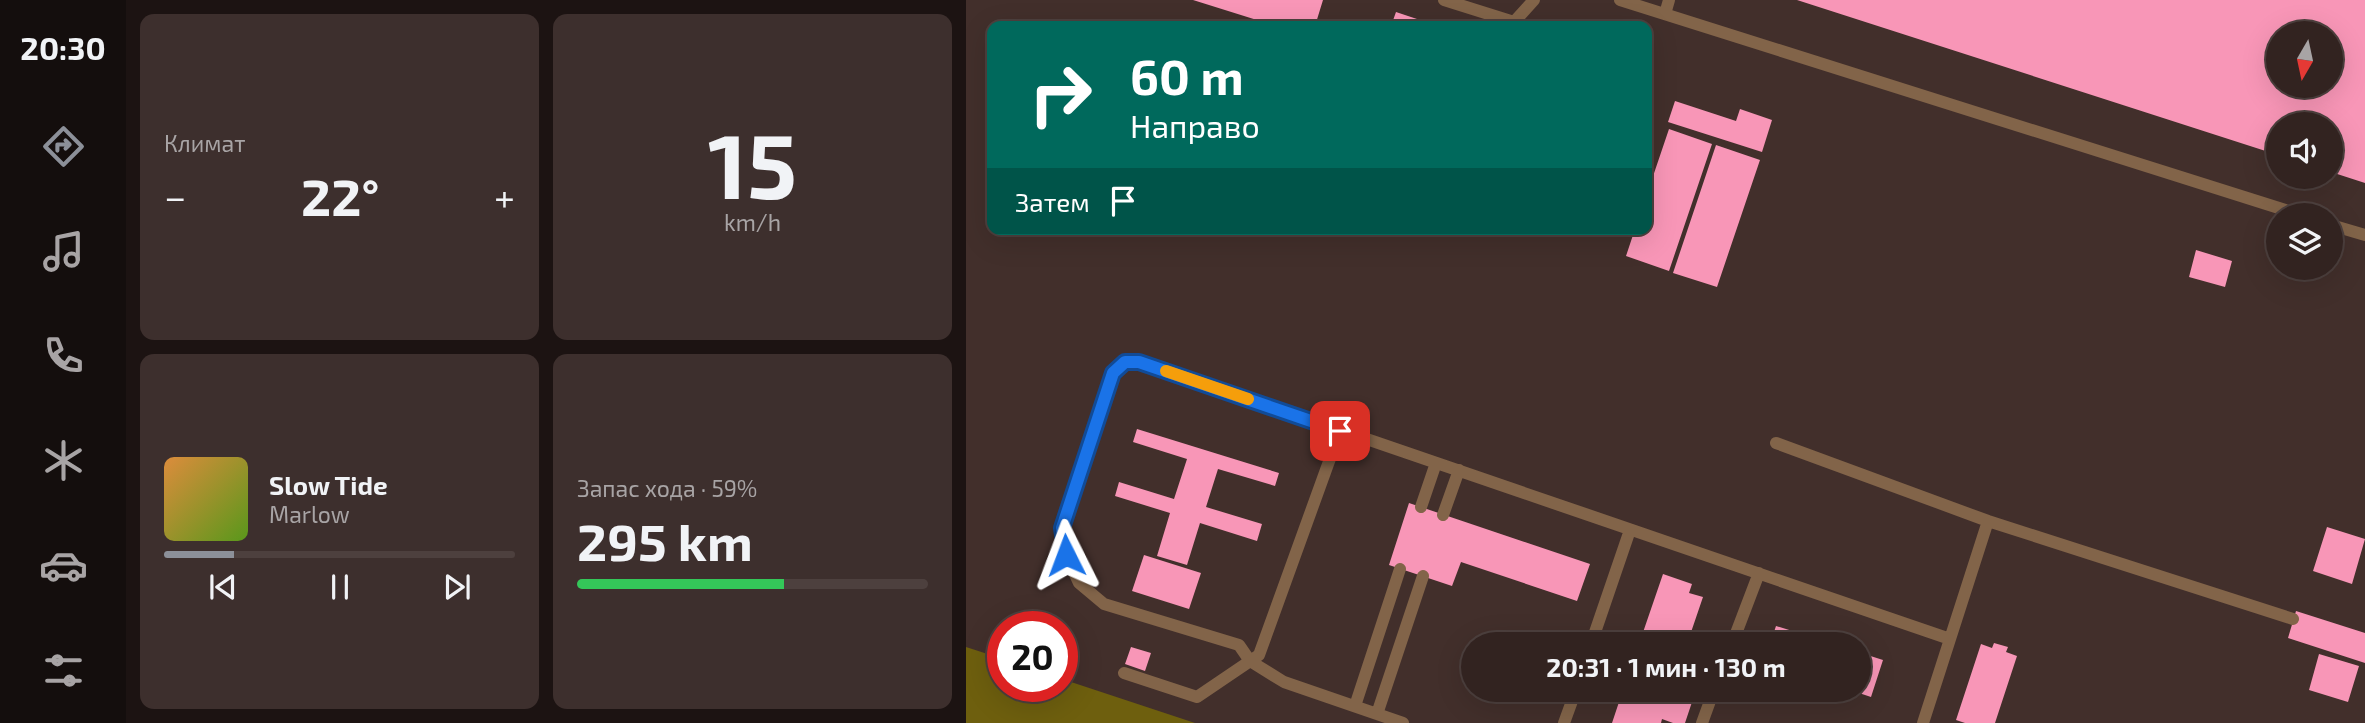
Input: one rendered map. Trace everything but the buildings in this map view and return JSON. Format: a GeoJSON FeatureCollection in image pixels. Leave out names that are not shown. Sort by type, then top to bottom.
{"type":"FeatureCollection","features":[{"type":"Feature","properties":{"kind":"lane"},"geometry":{"type":"LineString","coordinates":[[1444,0],[1511,21]]}},
{"type":"Feature","properties":{"kind":"lane"},"geometry":{"type":"LineString","coordinates":[[1515,21],[1534,0]]}},
{"type":"Feature","properties":{"kind":"lane"},"geometry":{"type":"LineString","coordinates":[[1620,0],[2266,204]]}},
{"type":"Feature","properties":{"kind":"lane"},"geometry":{"type":"LineString","coordinates":[[1665,14],[1669,0]]}},
{"type":"Feature","properties":{"kind":"lane"},"geometry":{"type":"LineString","coordinates":[[2343,229],[2365,236]]}},
{"type":"Feature","properties":{"kind":"lane"},"geometry":{"type":"LineString","coordinates":[[1403,723],[1284,682],[1250,662],[1239,645],[1104,604],[1079,583],[1066,555],[1062,528],[1113,373],[1125,362],[1139,362],[1950,639]]}},
{"type":"Feature","properties":{"kind":"lane"},"geometry":{"type":"LineString","coordinates":[[1124,673],[1197,697],[1259,655],[1340,431]]}},
{"type":"Feature","properties":{"kind":"lane"},"geometry":{"type":"LineString","coordinates":[[1776,443],[1988,521],[2293,620]]}},
{"type":"Feature","properties":{"kind":"lane"},"geometry":{"type":"LineString","coordinates":[[1421,507],[1436,463]]}},
{"type":"Feature","properties":{"kind":"lane"},"geometry":{"type":"LineString","coordinates":[[1443,515],[1459,470]]}},
{"type":"Feature","properties":{"kind":"lane"},"geometry":{"type":"LineString","coordinates":[[1923,723],[1988,521]]}},
{"type":"Feature","properties":{"kind":"lane"},"geometry":{"type":"LineString","coordinates":[[1595,632],[1630,530]]}},
{"type":"Feature","properties":{"kind":"lane"},"geometry":{"type":"LineString","coordinates":[[1355,706],[1400,569]]}},
{"type":"Feature","properties":{"kind":"lane"},"geometry":{"type":"LineString","coordinates":[[1737,632],[1759,573]]}},
{"type":"Feature","properties":{"kind":"lane"},"geometry":{"type":"LineString","coordinates":[[1377,714],[1423,576]]}},
{"type":"Feature","properties":{"kind":"lane"},"geometry":{"type":"LineString","coordinates":[[1564,723],[1572,702]]}},
{"type":"Feature","properties":{"kind":"lane"},"geometry":{"type":"LineString","coordinates":[[1702,723],[1710,702]]}},
{"type":"Feature","properties":{"kind":"shaded area"},"geometry":{"type":"Polygon","coordinates":[[[966,647],[987,654],[987,702],[1078,702],[1078,684],[1195,723],[966,723],[966,647]]]}},
{"type":"Feature","properties":{"kind":"slow traffic"},"geometry":{"type":"LineString","coordinates":[[1166,371],[1248,399]]}},
{"type":"Feature","properties":{"kind":"route"},"geometry":{"type":"LineString","coordinates":[[1066,555],[1062,528],[1113,373],[1125,362],[1139,362],[1340,431]]}}]}
